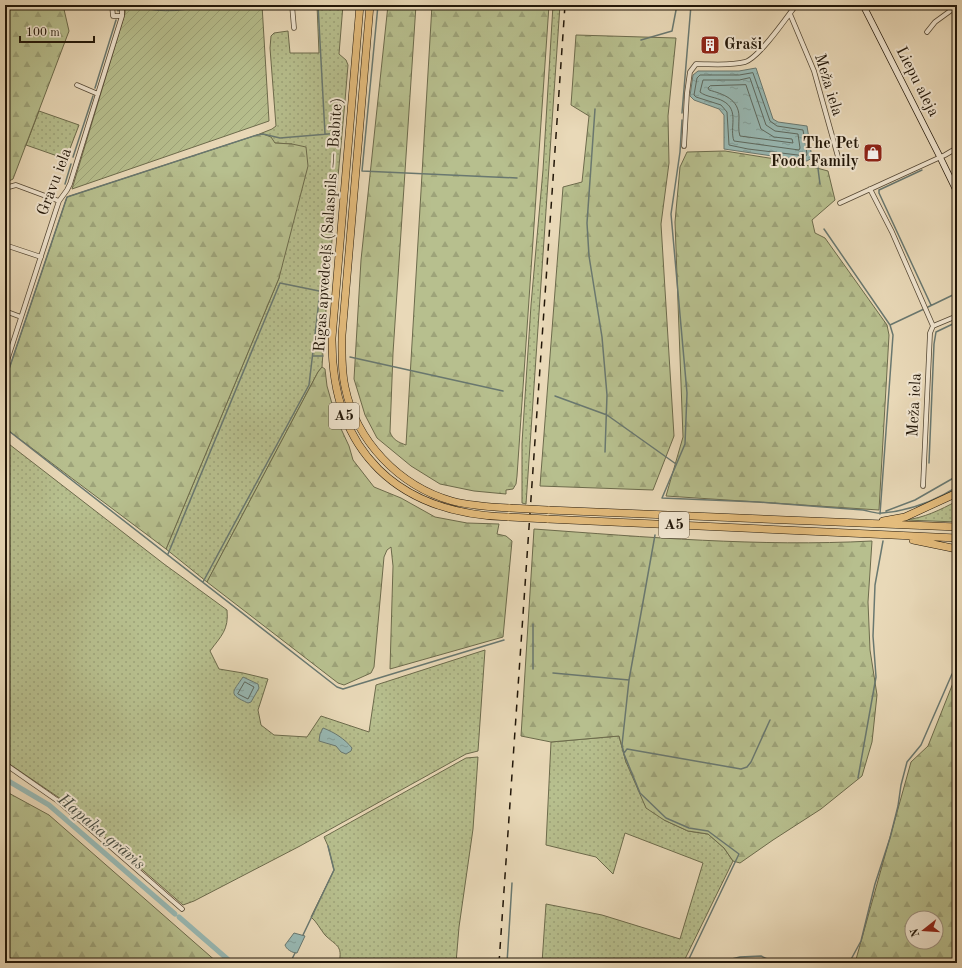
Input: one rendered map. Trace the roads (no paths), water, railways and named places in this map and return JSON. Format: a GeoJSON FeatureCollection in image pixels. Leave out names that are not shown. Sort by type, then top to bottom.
{"type":"FeatureCollection","features":[{"type":"Feature","properties":{"kind":"highway","name":"Rīgas apvedceļš (Salaspils — Babīte)"},"geometry":{"type":"LineString","coordinates":[[360,5],[332,338],[334,376],[339,402],[349,428],[362,449],[379,469],[402,487],[426,501],[451,510],[479,515],[509,518],[957,538]]}},
{"type":"Feature","properties":{"kind":"highway","name":"Rīgas apvedceļš (Salaspils — Babīte)"},"geometry":{"type":"LineString","coordinates":[[370,5],[342,335],[342,369],[347,397],[357,422],[370,445],[387,464],[408,480],[430,493],[452,500],[476,505],[548,510],[957,527]]}},
{"type":"Feature","properties":{"kind":"highway"},"geometry":{"type":"LineString","coordinates":[[865,524],[905,517],[957,493]]}},
{"type":"Feature","properties":{"kind":"highway"},"geometry":{"type":"LineString","coordinates":[[891,536],[957,550]]}},
{"type":"Feature","properties":{"kind":"street"},"geometry":{"type":"LineString","coordinates":[[112,5],[113,16],[122,16]]}},
{"type":"Feature","properties":{"kind":"street","name":"Gravu iela"},"geometry":{"type":"LineString","coordinates":[[5,367],[59,201],[70,184],[122,16],[122,5]]}},
{"type":"Feature","properties":{"kind":"street"},"geometry":{"type":"LineString","coordinates":[[292,5],[294,28]]}},
{"type":"Feature","properties":{"kind":"street"},"geometry":{"type":"LineString","coordinates":[[684,146],[687,93],[690,72],[693,67],[696,64],[729,64],[747,62],[758,54],[796,5]]}},
{"type":"Feature","properties":{"kind":"street","name":"Liepu aleja"},"geometry":{"type":"LineString","coordinates":[[863,5],[957,192]]}},
{"type":"Feature","properties":{"kind":"street"},"geometry":{"type":"LineString","coordinates":[[927,32],[935,22],[957,6]]}},
{"type":"Feature","properties":{"kind":"street","name":"Meža iela"},"geometry":{"type":"LineString","coordinates":[[790,14],[814,71],[840,164]]}},
{"type":"Feature","properties":{"kind":"street"},"geometry":{"type":"LineString","coordinates":[[77,85],[98,94]]}},
{"type":"Feature","properties":{"kind":"street"},"geometry":{"type":"LineString","coordinates":[[840,203],[957,148]]}},
{"type":"Feature","properties":{"kind":"street"},"geometry":{"type":"LineString","coordinates":[[5,188],[16,185],[59,201]]}},
{"type":"Feature","properties":{"kind":"street"},"geometry":{"type":"LineString","coordinates":[[870,189],[892,232],[933,326],[957,316]]}},
{"type":"Feature","properties":{"kind":"street"},"geometry":{"type":"LineString","coordinates":[[5,244],[41,257]]}},
{"type":"Feature","properties":{"kind":"street"},"geometry":{"type":"LineString","coordinates":[[5,311],[21,317]]}},
{"type":"Feature","properties":{"kind":"street","name":"Meža iela"},"geometry":{"type":"LineString","coordinates":[[923,486],[930,333],[933,326]]}},
{"type":"Feature","properties":{"kind":"street"},"geometry":{"type":"LineString","coordinates":[[5,764],[58,800],[182,909]]}},
{"type":"Feature","properties":{"kind":"water"},"geometry":{"type":"Polygon","coordinates":[[[132,5],[199,6],[183,10],[166,11],[132,5]]]}},
{"type":"Feature","properties":{"kind":"water"},"geometry":{"type":"Polygon","coordinates":[[[756,68],[773,119],[778,122],[807,126],[812,158],[807,161],[724,149],[724,115],[719,109],[694,100],[690,96],[693,75],[698,71],[739,71],[756,68]]]}},
{"type":"Feature","properties":{"kind":"water"},"geometry":{"type":"Polygon","coordinates":[[[243,677],[258,684],[259,688],[251,702],[248,703],[237,697],[234,693],[234,690],[243,677]]]}},
{"type":"Feature","properties":{"kind":"water"},"geometry":{"type":"Polygon","coordinates":[[[323,728],[343,739],[352,748],[351,751],[346,754],[341,752],[336,746],[319,741],[323,728]]]}},
{"type":"Feature","properties":{"kind":"water"},"geometry":{"type":"Polygon","coordinates":[[[294,933],[305,936],[297,953],[287,948],[285,945],[294,933]]]}},
{"type":"Feature","properties":{"kind":"waterway"},"geometry":{"type":"LineString","coordinates":[[118,5],[118,11]]}},
{"type":"Feature","properties":{"kind":"waterway"},"geometry":{"type":"LineString","coordinates":[[318,5],[325,134]]}},
{"type":"Feature","properties":{"kind":"waterway"},"geometry":{"type":"LineString","coordinates":[[378,5],[362,171],[517,178]]}},
{"type":"Feature","properties":{"kind":"waterway"},"geometry":{"type":"LineString","coordinates":[[641,40],[672,31],[677,5]]}},
{"type":"Feature","properties":{"kind":"waterway"},"geometry":{"type":"LineString","coordinates":[[682,113],[691,5]]}},
{"type":"Feature","properties":{"kind":"waterway"},"geometry":{"type":"LineString","coordinates":[[95,88],[116,20]]}},
{"type":"Feature","properties":{"kind":"waterway"},"geometry":{"type":"LineString","coordinates":[[73,157],[93,96]]}},
{"type":"Feature","properties":{"kind":"waterway"},"geometry":{"type":"LineString","coordinates":[[595,109],[587,223],[589,256],[602,337],[607,395],[605,452]]}},
{"type":"Feature","properties":{"kind":"waterway"},"geometry":{"type":"LineString","coordinates":[[682,120],[680,152],[671,214],[687,393],[685,444],[662,498],[758,502],[863,510],[880,513],[911,508],[940,497],[957,487]]}},
{"type":"Feature","properties":{"kind":"waterway"},"geometry":{"type":"LineString","coordinates":[[5,381],[67,197],[257,135],[263,134],[280,138],[340,133]]}},
{"type":"Feature","properties":{"kind":"waterway"},"geometry":{"type":"LineString","coordinates":[[817,161],[820,184]]}},
{"type":"Feature","properties":{"kind":"waterway"},"geometry":{"type":"LineString","coordinates":[[65,184],[71,164]]}},
{"type":"Feature","properties":{"kind":"waterway"},"geometry":{"type":"LineString","coordinates":[[922,170],[879,190],[879,193],[931,305]]}},
{"type":"Feature","properties":{"kind":"waterway"},"geometry":{"type":"LineString","coordinates":[[5,183],[9,182]]}},
{"type":"Feature","properties":{"kind":"waterway"},"geometry":{"type":"LineString","coordinates":[[824,229],[890,325],[893,335],[880,514]]}},
{"type":"Feature","properties":{"kind":"waterway"},"geometry":{"type":"LineString","coordinates":[[168,554],[280,283],[324,292]]}},
{"type":"Feature","properties":{"kind":"waterway"},"geometry":{"type":"LineString","coordinates":[[203,582],[309,385],[320,292]]}},
{"type":"Feature","properties":{"kind":"waterway"},"geometry":{"type":"LineString","coordinates":[[928,307],[957,293]]}},
{"type":"Feature","properties":{"kind":"waterway"},"geometry":{"type":"LineString","coordinates":[[890,325],[924,309]]}},
{"type":"Feature","properties":{"kind":"waterway"},"geometry":{"type":"LineString","coordinates":[[929,463],[934,344],[936,332],[957,322]]}},
{"type":"Feature","properties":{"kind":"waterway"},"geometry":{"type":"LineString","coordinates":[[313,356],[323,356]]}},
{"type":"Feature","properties":{"kind":"waterway"},"geometry":{"type":"LineString","coordinates":[[350,357],[503,391]]}},
{"type":"Feature","properties":{"kind":"waterway"},"geometry":{"type":"LineString","coordinates":[[957,378],[955,387],[957,430]]}},
{"type":"Feature","properties":{"kind":"waterway"},"geometry":{"type":"LineString","coordinates":[[555,396],[607,415],[676,464]]}},
{"type":"Feature","properties":{"kind":"waterway"},"geometry":{"type":"LineString","coordinates":[[5,428],[337,687],[343,689],[504,640]]}},
{"type":"Feature","properties":{"kind":"waterway"},"geometry":{"type":"LineString","coordinates":[[886,511],[915,500],[957,476]]}},
{"type":"Feature","properties":{"kind":"waterway"},"geometry":{"type":"LineString","coordinates":[[655,535],[629,680],[622,745],[624,754],[640,793],[666,818],[689,828],[708,831],[739,854],[687,963]]}},
{"type":"Feature","properties":{"kind":"waterway"},"geometry":{"type":"LineString","coordinates":[[858,778],[876,677],[873,636],[875,585],[883,541]]}},
{"type":"Feature","properties":{"kind":"waterway"},"geometry":{"type":"LineString","coordinates":[[533,624],[533,669]]}},
{"type":"Feature","properties":{"kind":"waterway"},"geometry":{"type":"LineString","coordinates":[[553,673],[629,680]]}},
{"type":"Feature","properties":{"kind":"waterway"},"geometry":{"type":"LineString","coordinates":[[849,963],[861,941],[875,884],[890,838],[907,762],[921,745],[952,674]]}},
{"type":"Feature","properties":{"kind":"waterway"},"geometry":{"type":"LineString","coordinates":[[624,753],[627,749],[741,769],[747,767],[751,762],[770,720]]}},
{"type":"Feature","properties":{"kind":"waterway","name":"Hapaka grāvis"},"geometry":{"type":"LineString","coordinates":[[5,779],[49,805],[175,914]]}},
{"type":"Feature","properties":{"kind":"waterway"},"geometry":{"type":"LineString","coordinates":[[303,935],[334,870],[328,846]]}},
{"type":"Feature","properties":{"kind":"waterway"},"geometry":{"type":"LineString","coordinates":[[507,963],[512,883]]}},
{"type":"Feature","properties":{"kind":"waterway","name":"Hapaka grāvis"},"geometry":{"type":"LineString","coordinates":[[179,917],[232,963]]}},
{"type":"Feature","properties":{"kind":"waterway"},"geometry":{"type":"LineString","coordinates":[[290,963],[295,953]]}},
{"type":"Feature","properties":{"kind":"waterway"},"geometry":{"type":"LineString","coordinates":[[715,963],[740,957],[761,956],[776,963]]}},
{"type":"Feature","properties":{"kind":"railway"},"geometry":{"type":"LineString","coordinates":[[499,963],[565,5]]}},
{"type":"Feature","properties":{"kind":"place","name":"Graši"},"geometry":{"type":"Point","coordinates":[710,45]}},
{"type":"Feature","properties":{"kind":"place","name":"The Pet Food Family"},"geometry":{"type":"Point","coordinates":[873,153]}}]}
